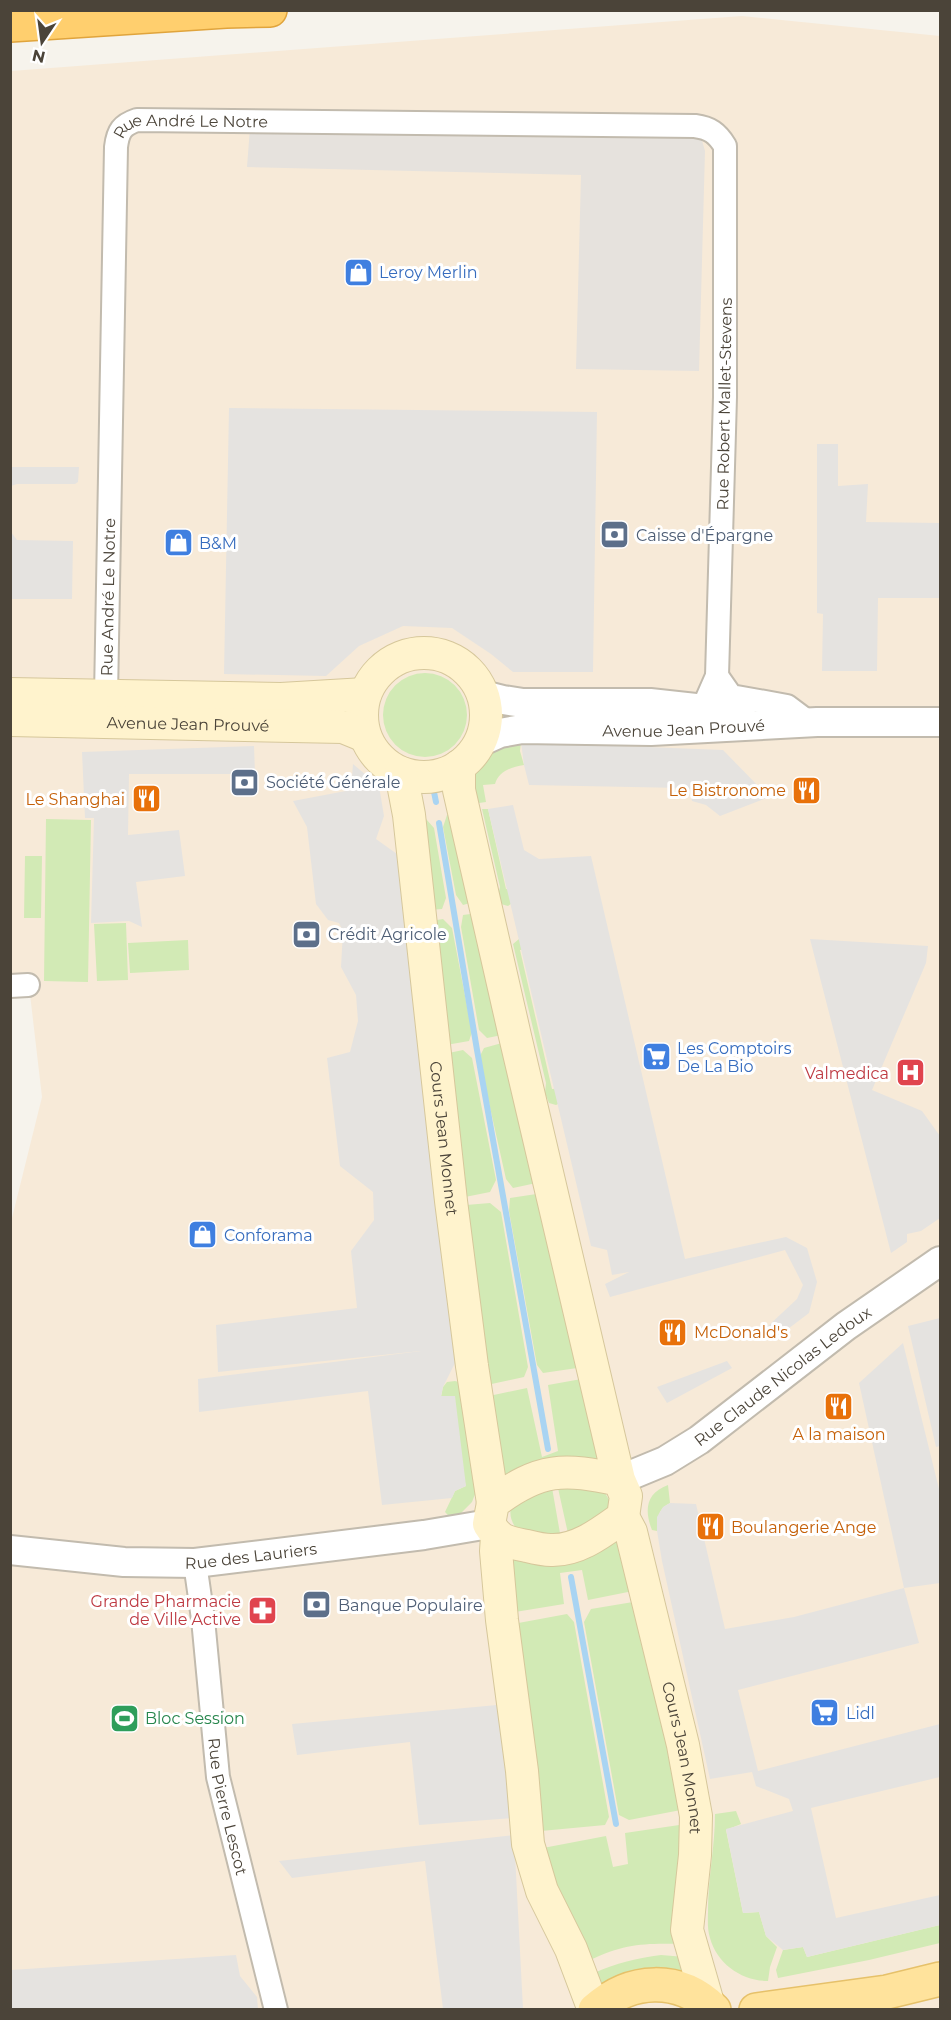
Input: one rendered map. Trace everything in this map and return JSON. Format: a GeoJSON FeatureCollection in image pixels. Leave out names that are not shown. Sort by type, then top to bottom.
{"type":"FeatureCollection","features":[{"type":"Feature","properties":{"kind":"highway"},"geometry":{"type":"LineString","coordinates":[[10,18],[77,10]]}},
{"type":"Feature","properties":{"kind":"highway"},"geometry":{"type":"LineString","coordinates":[[10,25],[270,10]]}},
{"type":"Feature","properties":{"kind":"main road"},"geometry":{"type":"LineString","coordinates":[[424,653],[443,656],[460,664],[474,678],[483,695],[486,711],[485,727],[480,742],[459,766],[441,774],[421,777],[401,773],[386,764],[374,751],[365,736],[362,715],[365,694],[374,678],[388,664],[405,656],[424,653]]}},
{"type":"Feature","properties":{"kind":"main road","name":"Avenue Jean Prouvé"},"geometry":{"type":"LineString","coordinates":[[10,694],[106,709],[335,727],[365,736]]}},
{"type":"Feature","properties":{"kind":"main road","name":"Avenue Jean Prouvé"},"geometry":{"type":"LineString","coordinates":[[10,720],[106,709],[365,694]]}},
{"type":"Feature","properties":{"kind":"main road"},"geometry":{"type":"LineString","coordinates":[[459,766],[459,790],[619,1480],[626,1496],[623,1517],[589,1540],[565,1549],[544,1549],[514,1544],[493,1521],[508,1491],[532,1478],[567,1471],[619,1480]]}},
{"type":"Feature","properties":{"kind":"main road","name":"Cours Jean Monnet"},"geometry":{"type":"LineString","coordinates":[[401,773],[409,816],[452,1212],[493,1521],[502,1620],[522,1771],[528,1844],[542,1891],[571,1949],[594,2010]]}},
{"type":"Feature","properties":{"kind":"main road","name":"Cours Jean Monnet"},"geometry":{"type":"LineString","coordinates":[[623,1517],[631,1533],[682,1745],[696,1816],[695,1855],[687,1930],[711,2006]]}},
{"type":"Feature","properties":{"kind":"main road"},"geometry":{"type":"LineString","coordinates":[[756,2010],[887,1992],[940,1979]]}},
{"type":"Feature","properties":{"kind":"main road"},"geometry":{"type":"LineString","coordinates":[[594,2010],[619,1992],[649,1984],[683,1989],[711,2006]]}},
{"type":"Feature","properties":{"kind":"street","name":"Rue André Le Notre"},"geometry":{"type":"LineString","coordinates":[[106,709],[116,147],[118,135],[124,124],[137,120],[695,126],[707,128],[718,135]]}},
{"type":"Feature","properties":{"kind":"street","name":"Rue Robert Mallet-Stevens"},"geometry":{"type":"LineString","coordinates":[[705,709],[717,676],[726,398],[725,146],[718,135]]}},
{"type":"Feature","properties":{"kind":"street"},"geometry":{"type":"LineString","coordinates":[[717,676],[731,696],[787,706],[812,721]]}},
{"type":"Feature","properties":{"kind":"street","name":"Avenue Jean Prouvé"},"geometry":{"type":"LineString","coordinates":[[483,695],[523,703],[650,703],[812,721]]}},
{"type":"Feature","properties":{"kind":"street","name":"Avenue Jean Prouvé"},"geometry":{"type":"LineString","coordinates":[[480,742],[500,733],[522,729],[651,731],[812,721],[940,722]]}},
{"type":"Feature","properties":{"kind":"street","name":"Rue Claude Nicolas Ledoux"},"geometry":{"type":"LineString","coordinates":[[619,1480],[665,1461],[699,1440],[846,1326],[940,1261]]}},
{"type":"Feature","properties":{"kind":"street","name":"Rue des Lauriers"},"geometry":{"type":"LineString","coordinates":[[10,1550],[124,1562],[195,1563],[424,1535],[493,1521]]}},
{"type":"Feature","properties":{"kind":"street","name":"Rue Pierre Lescot"},"geometry":{"type":"LineString","coordinates":[[195,1563],[203,1620],[218,1777],[276,2010]]}},
{"type":"Feature","properties":{"kind":"shaded area"},"geometry":{"type":"Polygon","coordinates":[[[742,16],[940,36],[940,2009],[11,2009],[10,1226],[42,1097],[28,977],[11,978],[11,71],[742,16]]]}},
{"type":"Feature","properties":{"kind":"shaded area"},"geometry":{"type":"Polygon","coordinates":[[[250,128],[701,137],[705,151],[699,371],[576,369],[581,175],[247,167],[250,128]]]}},
{"type":"Feature","properties":{"kind":"shaded area"},"geometry":{"type":"Polygon","coordinates":[[[229,408],[597,412],[593,672],[513,672],[452,628],[403,626],[359,646],[326,676],[224,674],[229,408]]]}},
{"type":"Feature","properties":{"kind":"shaded area"},"geometry":{"type":"Polygon","coordinates":[[[817,444],[838,444],[838,486],[868,484],[866,522],[940,523],[940,598],[878,598],[877,671],[822,671],[823,614],[817,613],[817,444]]]}},
{"type":"Feature","properties":{"kind":"shaded area"},"geometry":{"type":"Polygon","coordinates":[[[11,467],[79,467],[78,482],[75,484],[17,484],[11,486],[11,467]]]}},
{"type":"Feature","properties":{"kind":"shaded area"},"geometry":{"type":"Polygon","coordinates":[[[11,532],[17,540],[73,541],[72,599],[11,599],[11,532]]]}},
{"type":"Feature","properties":{"kind":"shaded area"},"geometry":{"type":"Polygon","coordinates":[[[521,742],[723,750],[769,797],[720,816],[706,805],[692,801],[690,793],[683,788],[529,785],[521,742]]]}},
{"type":"Feature","properties":{"kind":"shaded area"},"geometry":{"type":"Polygon","coordinates":[[[254,746],[255,774],[129,774],[128,835],[179,830],[185,876],[136,882],[142,927],[129,921],[91,923],[94,818],[85,818],[82,752],[254,746]]]}},
{"type":"Feature","properties":{"kind":"shaded area"},"geometry":{"type":"Polygon","coordinates":[[[353,764],[379,786],[384,816],[376,839],[404,859],[464,1345],[443,1387],[441,1396],[455,1396],[466,1486],[455,1491],[452,1498],[382,1505],[368,1391],[199,1412],[198,1379],[421,1351],[218,1372],[216,1325],[357,1308],[351,1251],[374,1220],[373,1192],[340,1166],[327,1058],[350,1052],[358,1021],[356,995],[341,967],[343,931],[339,923],[328,920],[316,904],[307,827],[293,801],[351,790],[353,764]]]}},
{"type":"Feature","properties":{"kind":"shaded area"},"geometry":{"type":"Polygon","coordinates":[[[513,805],[524,850],[539,859],[591,856],[685,1259],[786,1237],[807,1248],[817,1282],[809,1313],[776,1338],[767,1327],[797,1299],[803,1285],[785,1250],[610,1297],[605,1284],[629,1272],[612,1275],[607,1250],[591,1246],[488,809],[513,805]]]}},
{"type":"Feature","properties":{"kind":"shaded area"},"geometry":{"type":"Polygon","coordinates":[[[810,939],[928,946],[926,963],[872,1090],[922,1111],[940,1136],[940,1218],[921,1231],[907,1234],[907,1242],[891,1253],[810,939]]]}},
{"type":"Feature","properties":{"kind":"shaded area"},"geometry":{"type":"Polygon","coordinates":[[[940,1318],[940,1446],[936,1447],[908,1326],[940,1318]]]}},
{"type":"Feature","properties":{"kind":"shaded area"},"geometry":{"type":"Polygon","coordinates":[[[903,1343],[940,1493],[940,1583],[904,1588],[859,1383],[903,1343]]]}},
{"type":"Feature","properties":{"kind":"shaded area"},"geometry":{"type":"Polygon","coordinates":[[[727,1361],[732,1368],[667,1403],[657,1387],[727,1361]]]}},
{"type":"Feature","properties":{"kind":"shaded area"},"geometry":{"type":"Polygon","coordinates":[[[670,1503],[696,1504],[725,1629],[794,1617],[904,1588],[919,1643],[738,1690],[758,1771],[940,1724],[940,1777],[811,1808],[836,1918],[940,1895],[940,1925],[807,1957],[803,1947],[783,1950],[766,1936],[759,1912],[743,1913],[726,1829],[793,1811],[789,1799],[756,1786],[752,1772],[710,1779],[662,1561],[657,1517],[663,1507],[670,1503]]]}},
{"type":"Feature","properties":{"kind":"shaded area"},"geometry":{"type":"Polygon","coordinates":[[[497,1705],[514,1818],[419,1825],[410,1742],[297,1755],[292,1724],[497,1705]]]}},
{"type":"Feature","properties":{"kind":"shaded area"},"geometry":{"type":"Polygon","coordinates":[[[514,1835],[523,2009],[443,2009],[425,1861],[292,1878],[279,1861],[514,1835]]]}},
{"type":"Feature","properties":{"kind":"shaded area"},"geometry":{"type":"Polygon","coordinates":[[[236,1955],[240,1976],[257,1997],[258,2009],[11,2009],[11,1970],[236,1955]]]}},
{"type":"Feature","properties":{"kind":"green space"},"geometry":{"type":"Polygon","coordinates":[[[425,673],[448,680],[460,692],[467,715],[460,738],[448,750],[425,757],[402,750],[390,738],[383,715],[390,692],[402,680],[425,673]]]}},
{"type":"Feature","properties":{"kind":"green space"},"geometry":{"type":"Polygon","coordinates":[[[521,742],[520,751],[524,765],[506,770],[495,784],[483,785],[486,802],[479,803],[475,790],[475,775],[483,755],[493,749],[521,742]]]}},
{"type":"Feature","properties":{"kind":"green space"},"geometry":{"type":"Polygon","coordinates":[[[482,809],[488,809],[506,889],[519,891],[519,898],[508,906],[501,904],[498,896],[500,887],[482,809]]]}},
{"type":"Feature","properties":{"kind":"green space"},"geometry":{"type":"Polygon","coordinates":[[[457,814],[477,901],[463,905],[456,895],[443,827],[447,815],[457,814]]]}},
{"type":"Feature","properties":{"kind":"green space"},"geometry":{"type":"Polygon","coordinates":[[[46,819],[91,820],[88,982],[44,981],[46,819]]]}},
{"type":"Feature","properties":{"kind":"green space"},"geometry":{"type":"Polygon","coordinates":[[[426,819],[434,828],[446,898],[442,909],[429,910],[418,820],[426,819]]]}},
{"type":"Feature","properties":{"kind":"green space"},"geometry":{"type":"Polygon","coordinates":[[[25,856],[42,856],[41,918],[24,918],[25,856]]]}},
{"type":"Feature","properties":{"kind":"green space"},"geometry":{"type":"Polygon","coordinates":[[[478,913],[507,1034],[487,1038],[479,1030],[461,927],[463,915],[478,913]]]}},
{"type":"Feature","properties":{"kind":"green space"},"geometry":{"type":"Polygon","coordinates":[[[443,919],[452,928],[472,1032],[469,1041],[446,1045],[431,921],[443,919]]]}},
{"type":"Feature","properties":{"kind":"green space"},"geometry":{"type":"Polygon","coordinates":[[[126,923],[128,980],[97,981],[94,924],[126,923]]]}},
{"type":"Feature","properties":{"kind":"green space"},"geometry":{"type":"Polygon","coordinates":[[[519,939],[528,940],[533,948],[520,950],[552,1089],[568,1088],[564,1101],[556,1105],[549,1103],[545,1093],[546,1083],[513,944],[519,939]]]}},
{"type":"Feature","properties":{"kind":"green space"},"geometry":{"type":"Polygon","coordinates":[[[188,940],[189,970],[130,973],[128,943],[188,940]]]}},
{"type":"Feature","properties":{"kind":"green space"},"geometry":{"type":"Polygon","coordinates":[[[509,1041],[541,1182],[513,1188],[506,1179],[479,1058],[484,1048],[509,1041]]]}},
{"type":"Feature","properties":{"kind":"green space"},"geometry":{"type":"Polygon","coordinates":[[[463,1050],[472,1058],[496,1180],[490,1192],[465,1197],[444,1054],[463,1050]]]}},
{"type":"Feature","properties":{"kind":"green space"},"geometry":{"type":"Polygon","coordinates":[[[543,1193],[584,1367],[543,1373],[537,1365],[509,1211],[510,1198],[543,1193]]]}},
{"type":"Feature","properties":{"kind":"green space"},"geometry":{"type":"Polygon","coordinates":[[[490,1203],[501,1212],[528,1367],[524,1377],[487,1385],[466,1205],[490,1203]]]}},
{"type":"Feature","properties":{"kind":"green space"},"geometry":{"type":"Polygon","coordinates":[[[587,1378],[604,1460],[499,1479],[489,1396],[527,1388],[542,1457],[558,1451],[548,1385],[587,1378]]]}},
{"type":"Feature","properties":{"kind":"green space"},"geometry":{"type":"Polygon","coordinates":[[[447,1382],[462,1383],[472,1470],[477,1489],[472,1502],[461,1513],[450,1517],[445,1512],[455,1491],[466,1486],[441,1397],[443,1387],[447,1382]]]}},
{"type":"Feature","properties":{"kind":"green space"},"geometry":{"type":"Polygon","coordinates":[[[556,1479],[605,1493],[611,1503],[608,1515],[569,1538],[556,1479]]]}},
{"type":"Feature","properties":{"kind":"green space"},"geometry":{"type":"Polygon","coordinates":[[[551,1482],[561,1539],[517,1530],[511,1519],[511,1507],[551,1482]]]}},
{"type":"Feature","properties":{"kind":"green space"},"geometry":{"type":"Polygon","coordinates":[[[668,1485],[670,1503],[659,1514],[657,1531],[652,1530],[648,1516],[651,1497],[668,1485]]]}},
{"type":"Feature","properties":{"kind":"green space"},"geometry":{"type":"Polygon","coordinates":[[[618,1536],[638,1590],[588,1600],[582,1570],[560,1573],[564,1604],[515,1612],[510,1557],[618,1536]]]}},
{"type":"Feature","properties":{"kind":"green space"},"geometry":{"type":"Polygon","coordinates":[[[639,1601],[686,1809],[629,1820],[619,1815],[584,1622],[591,1609],[639,1601]]]}},
{"type":"Feature","properties":{"kind":"green space"},"geometry":{"type":"Polygon","coordinates":[[[567,1614],[574,1622],[609,1817],[605,1825],[541,1831],[513,1624],[567,1614]]]}},
{"type":"Feature","properties":{"kind":"green space"},"geometry":{"type":"Polygon","coordinates":[[[736,1811],[741,1824],[726,1830],[743,1913],[759,1912],[766,1936],[777,1947],[768,1981],[749,1978],[732,1969],[718,1956],[709,1935],[708,1899],[715,1814],[736,1811]]]}},
{"type":"Feature","properties":{"kind":"green space"},"geometry":{"type":"Polygon","coordinates":[[[686,1824],[681,1944],[634,1946],[590,1960],[564,1907],[543,1848],[606,1836],[613,1867],[628,1864],[625,1833],[686,1824]]]}},
{"type":"Feature","properties":{"kind":"green space"},"geometry":{"type":"Polygon","coordinates":[[[940,1925],[940,1943],[778,1978],[776,1970],[783,1950],[803,1947],[807,1957],[940,1925]]]}},
{"type":"Feature","properties":{"kind":"green space"},"geometry":{"type":"Polygon","coordinates":[[[661,1955],[685,1957],[689,1973],[597,1992],[594,1973],[627,1961],[661,1955]]]}},
{"type":"Feature","properties":{"kind":"waterway"},"geometry":{"type":"LineString","coordinates":[[434,792],[436,802]]}},
{"type":"Feature","properties":{"kind":"waterway"},"geometry":{"type":"LineString","coordinates":[[439,823],[548,1449]]}},
{"type":"Feature","properties":{"kind":"waterway"},"geometry":{"type":"LineString","coordinates":[[571,1577],[616,1824]]}},
{"type":"Feature","properties":{"kind":"place","name":"Leroy Merlin"},"geometry":{"type":"Point","coordinates":[358,272]}},
{"type":"Feature","properties":{"kind":"place","name":"Caisse d'Épargne"},"geometry":{"type":"Point","coordinates":[615,535]}},
{"type":"Feature","properties":{"kind":"place","name":"B&M"},"geometry":{"type":"Point","coordinates":[178,543]}},
{"type":"Feature","properties":{"kind":"place","name":"Société Générale"},"geometry":{"type":"Point","coordinates":[245,782]}},
{"type":"Feature","properties":{"kind":"place","name":"Le Bistronome"},"geometry":{"type":"Point","coordinates":[807,790]}},
{"type":"Feature","properties":{"kind":"place","name":"Le Shanghai"},"geometry":{"type":"Point","coordinates":[146,799]}},
{"type":"Feature","properties":{"kind":"place","name":"Crédit Agricole"},"geometry":{"type":"Point","coordinates":[307,934]}},
{"type":"Feature","properties":{"kind":"place","name":"Les Comptoirs De La Bio"},"geometry":{"type":"Point","coordinates":[656,1057]}},
{"type":"Feature","properties":{"kind":"place","name":"Valmedica"},"geometry":{"type":"Point","coordinates":[910,1073]}},
{"type":"Feature","properties":{"kind":"place","name":"Conforama"},"geometry":{"type":"Point","coordinates":[203,1235]}},
{"type":"Feature","properties":{"kind":"place","name":"McDonald's"},"geometry":{"type":"Point","coordinates":[673,1332]}},
{"type":"Feature","properties":{"kind":"place","name":"A la maison"},"geometry":{"type":"Point","coordinates":[839,1406]}},
{"type":"Feature","properties":{"kind":"place","name":"Boulangerie Ange"},"geometry":{"type":"Point","coordinates":[710,1527]}},
{"type":"Feature","properties":{"kind":"place","name":"Banque Populaire"},"geometry":{"type":"Point","coordinates":[317,1605]}},
{"type":"Feature","properties":{"kind":"place","name":"Grande Pharmacie de Ville Active"},"geometry":{"type":"Point","coordinates":[262,1610]}},
{"type":"Feature","properties":{"kind":"place","name":"Lidl"},"geometry":{"type":"Point","coordinates":[825,1713]}},
{"type":"Feature","properties":{"kind":"place","name":"Bloc Session"},"geometry":{"type":"Point","coordinates":[124,1718]}}]}
